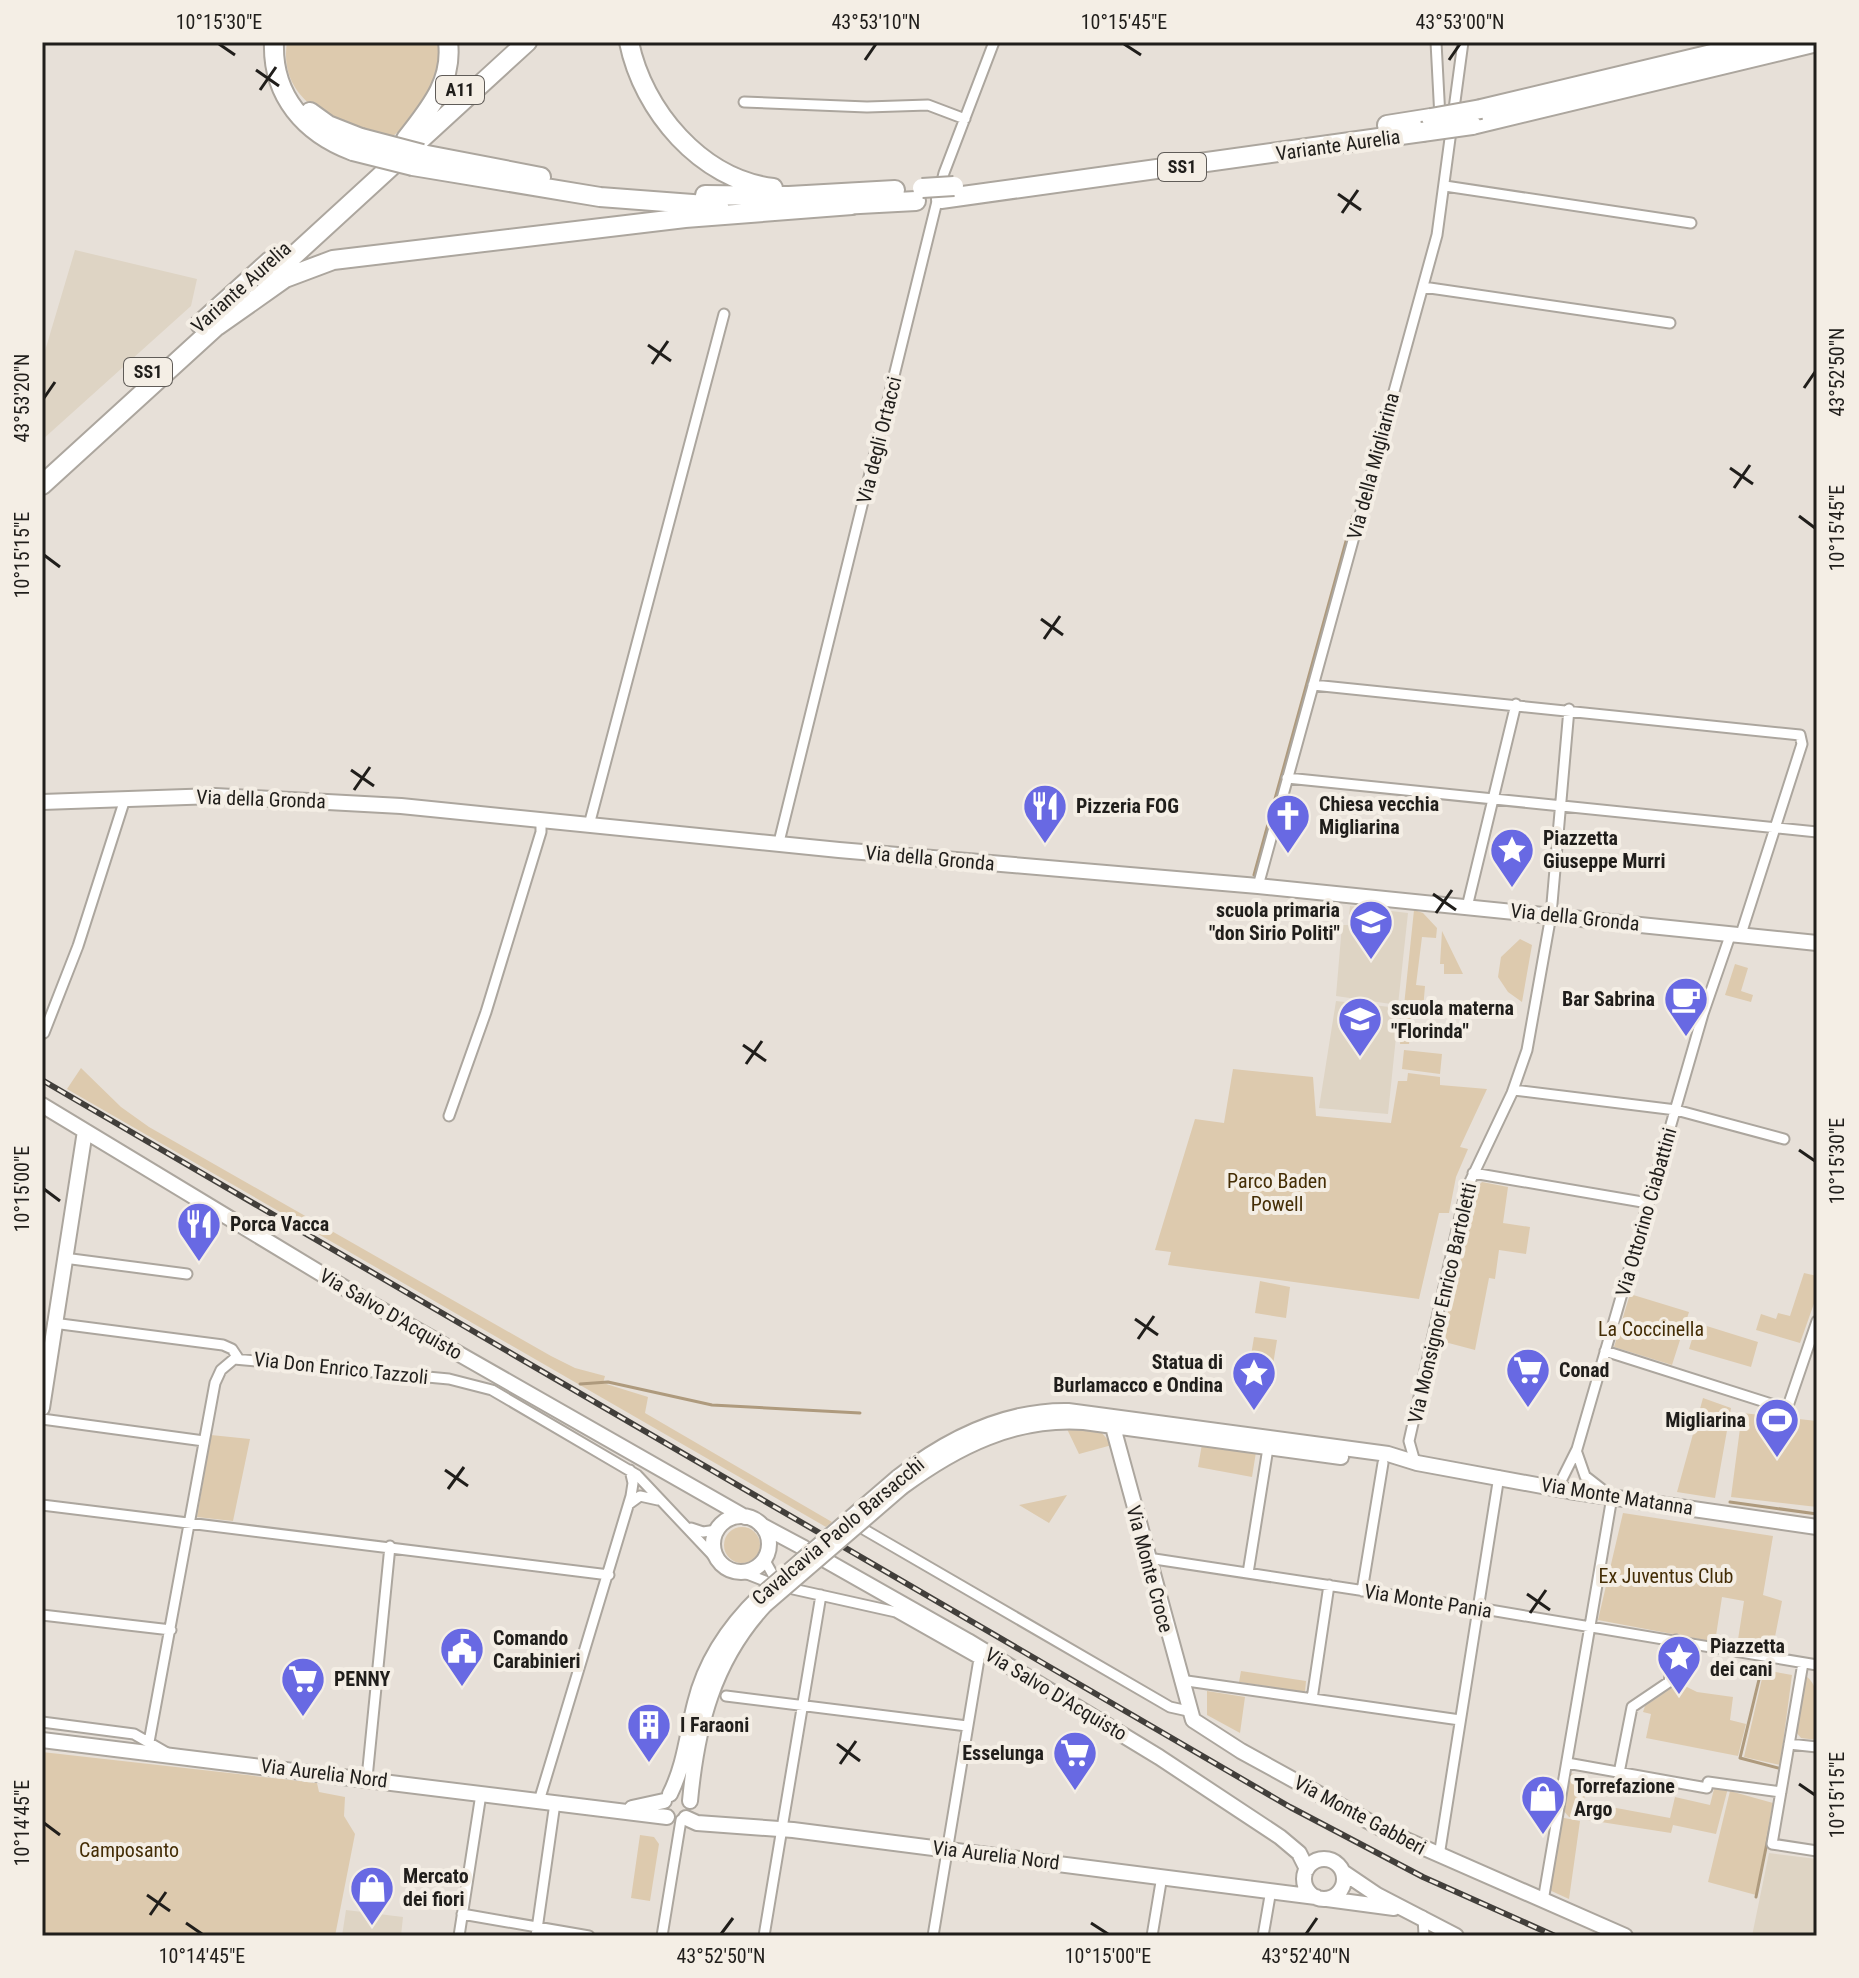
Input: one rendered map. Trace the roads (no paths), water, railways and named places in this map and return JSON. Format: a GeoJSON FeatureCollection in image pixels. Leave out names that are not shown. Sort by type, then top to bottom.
{"type":"FeatureCollection","features":[{"type":"Feature","properties":{"kind":"highway"},"geometry":{"type":"LineString","coordinates":[[274,42],[277,75],[296,113],[319,134],[357,145]]}},
{"type":"Feature","properties":{"kind":"highway"},"geometry":{"type":"LineString","coordinates":[[283,42],[286,75],[301,104],[357,145]]}},
{"type":"Feature","properties":{"kind":"highway","name":"SS1"},"geometry":{"type":"LineString","coordinates":[[406,139],[442,89],[448,66],[448,42]]}},
{"type":"Feature","properties":{"kind":"highway","name":"A11"},"geometry":{"type":"LineString","coordinates":[[406,139],[514,42]]}},
{"type":"Feature","properties":{"kind":"highway"},"geometry":{"type":"LineString","coordinates":[[217,326],[527,42]]}},
{"type":"Feature","properties":{"kind":"highway"},"geometry":{"type":"LineString","coordinates":[[629,42],[642,80],[657,108],[684,142],[721,172],[763,187],[854,199]]}},
{"type":"Feature","properties":{"kind":"highway","name":"Variante Aurelia"},"geometry":{"type":"LineString","coordinates":[[1476,117],[1762,42]]}},
{"type":"Feature","properties":{"kind":"highway","name":"Variante Aurelia"},"geometry":{"type":"LineString","coordinates":[[854,199],[948,192],[1427,125],[1817,42]]}},
{"type":"Feature","properties":{"kind":"highway","name":"Variante Aurelia"},"geometry":{"type":"LineString","coordinates":[[44,479],[406,139]]}},
{"type":"Feature","properties":{"kind":"highway","name":"SS1"},"geometry":{"type":"LineString","coordinates":[[357,145],[508,185],[627,200],[718,206],[854,199]]}},
{"type":"Feature","properties":{"kind":"highway"},"geometry":{"type":"LineString","coordinates":[[217,326],[285,278],[333,260],[854,199]]}},
{"type":"Feature","properties":{"kind":"highway","name":"Variante Aurelia"},"geometry":{"type":"LineString","coordinates":[[44,479],[217,326]]}},
{"type":"Feature","properties":{"kind":"street","name":"Via degli Ortacci"},"geometry":{"type":"LineString","coordinates":[[779,842],[944,173],[994,42]]}},
{"type":"Feature","properties":{"kind":"street"},"geometry":{"type":"LineString","coordinates":[[1436,42],[1438,105],[1448,156]]}},
{"type":"Feature","properties":{"kind":"street","name":"Via della Migliarina"},"geometry":{"type":"LineString","coordinates":[[1258,886],[1423,287],[1445,186],[1463,42]]}},
{"type":"Feature","properties":{"kind":"street"},"geometry":{"type":"LineString","coordinates":[[744,102],[867,107],[928,105],[965,119]]}},
{"type":"Feature","properties":{"kind":"street"},"geometry":{"type":"LineString","coordinates":[[1445,186],[1691,223]]}},
{"type":"Feature","properties":{"kind":"street"},"geometry":{"type":"LineString","coordinates":[[1423,287],[1670,323]]}},
{"type":"Feature","properties":{"kind":"street"},"geometry":{"type":"LineString","coordinates":[[589,825],[724,314]]}},
{"type":"Feature","properties":{"kind":"street"},"geometry":{"type":"LineString","coordinates":[[1313,685],[1569,709]]}},
{"type":"Feature","properties":{"kind":"street"},"geometry":{"type":"LineString","coordinates":[[1467,907],[1516,704]]}},
{"type":"Feature","properties":{"kind":"street","name":"Via Ottorino Ciabattini"},"geometry":{"type":"LineString","coordinates":[[1557,1489],[1577,1449],[1676,1110],[1802,744],[1798,733],[1569,709]]}},
{"type":"Feature","properties":{"kind":"street","name":"Via Monsignor Enrico Bartoletti"},"geometry":{"type":"LineString","coordinates":[[1417,1463],[1409,1441],[1466,1190],[1514,1090],[1527,1050],[1551,915],[1569,709]]}},
{"type":"Feature","properties":{"kind":"street"},"geometry":{"type":"LineString","coordinates":[[1287,778],[1817,832]]}},
{"type":"Feature","properties":{"kind":"street","name":"Via della Gronda"},"geometry":{"type":"LineString","coordinates":[[42,802],[215,796],[324,801],[1258,886],[1817,943]]}},
{"type":"Feature","properties":{"kind":"street"},"geometry":{"type":"LineString","coordinates":[[44,1033],[78,946],[125,799]]}},
{"type":"Feature","properties":{"kind":"street"},"geometry":{"type":"LineString","coordinates":[[449,1116],[486,1012],[541,832],[541,821]]}},
{"type":"Feature","properties":{"kind":"street"},"geometry":{"type":"LineString","coordinates":[[1514,1090],[1676,1110],[1784,1139]]}},
{"type":"Feature","properties":{"kind":"street","name":"Via Salvo D'Acquisto"},"geometry":{"type":"LineString","coordinates":[[42,1105],[368,1302],[803,1548],[766,1555],[755,1568],[742,1572]]}},
{"type":"Feature","properties":{"kind":"street"},"geometry":{"type":"LineString","coordinates":[[42,1408],[47,1334],[57,1303],[85,1131]]}},
{"type":"Feature","properties":{"kind":"street"},"geometry":{"type":"LineString","coordinates":[[1473,1173],[1648,1203]]}},
{"type":"Feature","properties":{"kind":"street"},"geometry":{"type":"LineString","coordinates":[[64,1258],[187,1274]]}},
{"type":"Feature","properties":{"kind":"street"},"geometry":{"type":"LineString","coordinates":[[1605,1351],[1787,1409],[1817,1321]]}},
{"type":"Feature","properties":{"kind":"street"},"geometry":{"type":"LineString","coordinates":[[47,1334],[226,1346],[238,1358]]}},
{"type":"Feature","properties":{"kind":"street","name":"Via Don Enrico Tazzoli"},"geometry":{"type":"LineString","coordinates":[[149,1742],[216,1378],[224,1366],[238,1358],[449,1379],[480,1385],[629,1470],[720,1563]]}},
{"type":"Feature","properties":{"kind":"street"},"geometry":{"type":"LineString","coordinates":[[42,1419],[204,1441]]}},
{"type":"Feature","properties":{"kind":"street","name":"Cavalcavia Paolo Barsacchi"},"geometry":{"type":"LineString","coordinates":[[667,1797],[682,1768],[696,1699],[705,1674],[727,1635],[900,1482],[951,1454],[1008,1430],[1064,1422],[1118,1422]]}},
{"type":"Feature","properties":{"kind":"street","name":"Via Monte Matanna"},"geometry":{"type":"LineString","coordinates":[[1118,1422],[1268,1448],[1386,1458]]}},
{"type":"Feature","properties":{"kind":"street","name":"Via Monte Matanna"},"geometry":{"type":"LineString","coordinates":[[1118,1422],[1386,1458],[1499,1476],[1557,1489],[1817,1527]]}},
{"type":"Feature","properties":{"kind":"street","name":"Via Monte Croce"},"geometry":{"type":"LineString","coordinates":[[1118,1422],[1148,1558],[1188,1711]]}},
{"type":"Feature","properties":{"kind":"street"},"geometry":{"type":"LineString","coordinates":[[1362,1591],[1386,1458],[1409,1441]]}},
{"type":"Feature","properties":{"kind":"street"},"geometry":{"type":"LineString","coordinates":[[1248,1573],[1268,1448]]}},
{"type":"Feature","properties":{"kind":"street"},"geometry":{"type":"LineString","coordinates":[[1577,1449],[1578,1463],[1585,1476],[1612,1497],[1543,1901],[1625,1936]]}},
{"type":"Feature","properties":{"kind":"street"},"geometry":{"type":"LineString","coordinates":[[539,1801],[629,1504],[633,1483],[629,1470]]}},
{"type":"Feature","properties":{"kind":"street"},"geometry":{"type":"LineString","coordinates":[[1439,1856],[1499,1476]]}},
{"type":"Feature","properties":{"kind":"street"},"geometry":{"type":"LineString","coordinates":[[707,1494],[718,1506],[721,1526],[713,1547],[720,1563],[769,1578],[766,1555],[768,1537],[761,1525]]}},
{"type":"Feature","properties":{"kind":"street"},"geometry":{"type":"LineString","coordinates":[[629,1504],[643,1495],[661,1501]]}},
{"type":"Feature","properties":{"kind":"street"},"geometry":{"type":"LineString","coordinates":[[42,1505],[609,1575]]}},
{"type":"Feature","properties":{"kind":"street"},"geometry":{"type":"LineString","coordinates":[[688,1527],[703,1532],[745,1517]]}},
{"type":"Feature","properties":{"kind":"street"},"geometry":{"type":"LineString","coordinates":[[865,1530],[1170,1707],[1188,1711]]}},
{"type":"Feature","properties":{"kind":"street"},"geometry":{"type":"LineString","coordinates":[[367,1778],[390,1546]]}},
{"type":"Feature","properties":{"kind":"street","name":"Via Monte Pania"},"geometry":{"type":"LineString","coordinates":[[1148,1558],[1478,1608],[1817,1665]]}},
{"type":"Feature","properties":{"kind":"street","name":"Via Salvo D'Acquisto"},"geometry":{"type":"LineString","coordinates":[[825,1560],[1122,1733],[1280,1837],[1299,1853],[1305,1874]]}},
{"type":"Feature","properties":{"kind":"street"},"geometry":{"type":"LineString","coordinates":[[1312,1699],[1329,1585]]}},
{"type":"Feature","properties":{"kind":"street"},"geometry":{"type":"LineString","coordinates":[[793,1589],[896,1612],[979,1659],[933,1936]]}},
{"type":"Feature","properties":{"kind":"street"},"geometry":{"type":"LineString","coordinates":[[764,1936],[821,1595]]}},
{"type":"Feature","properties":{"kind":"street","name":"Cavalcavia Paolo Barsacchi"},"geometry":{"type":"LineString","coordinates":[[678,1818],[690,1801],[700,1728],[714,1682],[730,1650],[763,1601]]}},
{"type":"Feature","properties":{"kind":"street"},"geometry":{"type":"LineString","coordinates":[[42,1615],[171,1630]]}},
{"type":"Feature","properties":{"kind":"street"},"geometry":{"type":"LineString","coordinates":[[1619,1773],[1632,1707],[1638,1699],[1669,1682],[1676,1640]]}},
{"type":"Feature","properties":{"kind":"street"},"geometry":{"type":"LineString","coordinates":[[1803,1663],[1772,1844],[1817,1851]]}},
{"type":"Feature","properties":{"kind":"street"},"geometry":{"type":"LineString","coordinates":[[1180,1680],[1460,1720]]}},
{"type":"Feature","properties":{"kind":"street"},"geometry":{"type":"LineString","coordinates":[[726,1696],[967,1726]]}},
{"type":"Feature","properties":{"kind":"street","name":"Via Monte Gabberi"},"geometry":{"type":"LineString","coordinates":[[1188,1711],[1197,1723],[1241,1751],[1374,1825],[1543,1901]]}},
{"type":"Feature","properties":{"kind":"street"},"geometry":{"type":"LineString","coordinates":[[42,1722],[128,1733],[167,1753]]}},
{"type":"Feature","properties":{"kind":"street","name":"Via Aurelia Nord"},"geometry":{"type":"LineString","coordinates":[[43,1739],[603,1808],[697,1823],[782,1829],[1162,1876],[1417,1914]]}},
{"type":"Feature","properties":{"kind":"street"},"geometry":{"type":"LineString","coordinates":[[1789,1744],[1817,1747]]}},
{"type":"Feature","properties":{"kind":"street"},"geometry":{"type":"LineString","coordinates":[[1567,1763],[1707,1788],[1708,1782],[1781,1792]]}},
{"type":"Feature","properties":{"kind":"street"},"geometry":{"type":"LineString","coordinates":[[662,1936],[678,1818],[667,1797],[683,1793],[720,1823]]}},
{"type":"Feature","properties":{"kind":"street"},"geometry":{"type":"LineString","coordinates":[[459,1936],[481,1794]]}},
{"type":"Feature","properties":{"kind":"street","name":"Via Aurelia Nord"},"geometry":{"type":"LineString","coordinates":[[603,1808],[640,1807],[667,1797]]}},
{"type":"Feature","properties":{"kind":"street"},"geometry":{"type":"LineString","coordinates":[[537,1932],[555,1803]]}},
{"type":"Feature","properties":{"kind":"street","name":"Via Salvo D'Acquisto"},"geometry":{"type":"LineString","coordinates":[[1280,1837],[1324,1859]]}},
{"type":"Feature","properties":{"kind":"street"},"geometry":{"type":"LineString","coordinates":[[1343,1872],[1344,1883],[1338,1893],[1320,1898],[1307,1890],[1305,1874],[1324,1859],[1336,1862],[1343,1872],[1377,1895],[1456,1936]]}},
{"type":"Feature","properties":{"kind":"street","name":"Via Aurelia Nord"},"geometry":{"type":"LineString","coordinates":[[1271,1890],[1305,1874]]}},
{"type":"Feature","properties":{"kind":"street"},"geometry":{"type":"LineString","coordinates":[[1152,1936],[1162,1876]]}},
{"type":"Feature","properties":{"kind":"street"},"geometry":{"type":"LineString","coordinates":[[1263,1936],[1271,1890]]}},
{"type":"Feature","properties":{"kind":"street"},"geometry":{"type":"LineString","coordinates":[[462,1914],[537,1932],[589,1936]]}},
{"type":"Feature","properties":{"kind":"street"},"geometry":{"type":"LineString","coordinates":[[1417,1914],[1424,1936]]}},
{"type":"Feature","properties":{"kind":"waterway"},"geometry":{"type":"LineString","coordinates":[[1254,875],[1353,516]]}},
{"type":"Feature","properties":{"kind":"waterway"},"geometry":{"type":"LineString","coordinates":[[580,1384],[608,1382],[712,1405],[860,1413]]}},
{"type":"Feature","properties":{"kind":"waterway"},"geometry":{"type":"LineString","coordinates":[[1730,1502],[1817,1514]]}},
{"type":"Feature","properties":{"kind":"waterway"},"geometry":{"type":"LineString","coordinates":[[1763,1663],[1740,1758],[1782,1769]]}},
{"type":"Feature","properties":{"kind":"waterway"},"geometry":{"type":"LineString","coordinates":[[1756,1897],[1771,1823]]}},
{"type":"Feature","properties":{"kind":"railway"},"geometry":{"type":"LineString","coordinates":[[42,1080],[1290,1807],[1423,1877],[1555,1936]]}},
{"type":"Feature","properties":{"kind":"place","name":"Pizzeria FOG"},"geometry":{"type":"Point","coordinates":[1045,845]}},
{"type":"Feature","properties":{"kind":"place","name":"Chiesa vecchia Migliarina"},"geometry":{"type":"Point","coordinates":[1288,855]}},
{"type":"Feature","properties":{"kind":"place","name":"Piazzetta Giuseppe Murri"},"geometry":{"type":"Point","coordinates":[1512,889]}},
{"type":"Feature","properties":{"kind":"place","name":"scuola primaria \"don Sirio Politi\""},"geometry":{"type":"Point","coordinates":[1371,961]}},
{"type":"Feature","properties":{"kind":"place","name":"Bar Sabrina"},"geometry":{"type":"Point","coordinates":[1686,1038]}},
{"type":"Feature","properties":{"kind":"place","name":"scuola materna \"Florinda\""},"geometry":{"type":"Point","coordinates":[1360,1058]}},
{"type":"Feature","properties":{"kind":"place","name":"Porca Vacca"},"geometry":{"type":"Point","coordinates":[199,1263]}},
{"type":"Feature","properties":{"kind":"place","name":"Conad"},"geometry":{"type":"Point","coordinates":[1528,1409]}},
{"type":"Feature","properties":{"kind":"place","name":"Statua di Burlamacco e Ondina"},"geometry":{"type":"Point","coordinates":[1254,1412]}},
{"type":"Feature","properties":{"kind":"place","name":"Migliarina"},"geometry":{"type":"Point","coordinates":[1777,1459]}},
{"type":"Feature","properties":{"kind":"place","name":"Comando Carabinieri"},"geometry":{"type":"Point","coordinates":[462,1688]}},
{"type":"Feature","properties":{"kind":"place","name":"Piazzetta dei cani"},"geometry":{"type":"Point","coordinates":[1679,1696]}},
{"type":"Feature","properties":{"kind":"place","name":"PENNY"},"geometry":{"type":"Point","coordinates":[303,1718]}},
{"type":"Feature","properties":{"kind":"place","name":"I Faraoni"},"geometry":{"type":"Point","coordinates":[649,1764]}},
{"type":"Feature","properties":{"kind":"place","name":"Esselunga"},"geometry":{"type":"Point","coordinates":[1075,1792]}},
{"type":"Feature","properties":{"kind":"place","name":"Torrefazione Argo"},"geometry":{"type":"Point","coordinates":[1543,1836]}},
{"type":"Feature","properties":{"kind":"place","name":"Mercato dei fiori"},"geometry":{"type":"Point","coordinates":[372,1927]}},
{"type":"Feature","properties":{"kind":"park label","name":"Parco Baden Powell"},"geometry":{"type":"Point","coordinates":[1277,1192]}},
{"type":"Feature","properties":{"kind":"park label","name":"La Coccinella"},"geometry":{"type":"Point","coordinates":[1651,1329]}},
{"type":"Feature","properties":{"kind":"park label","name":"Ex Juventus Club"},"geometry":{"type":"Point","coordinates":[1666,1576]}},
{"type":"Feature","properties":{"kind":"park label","name":"Camposanto"},"geometry":{"type":"Point","coordinates":[129,1850]}}]}
